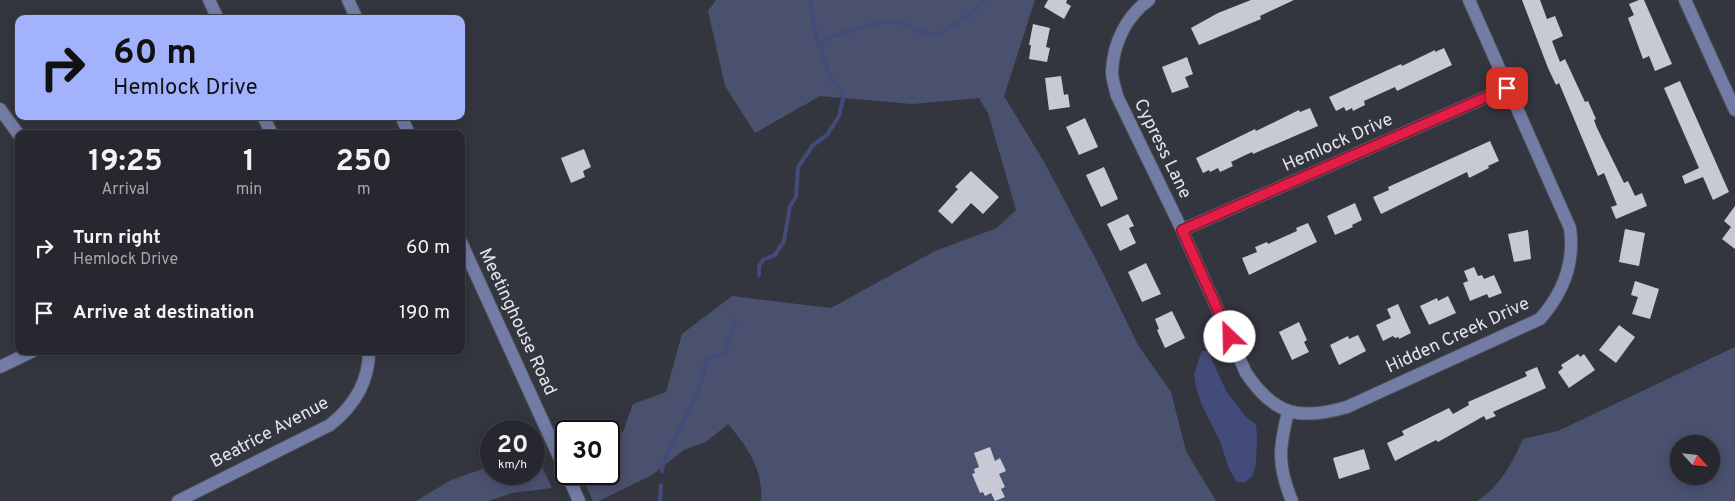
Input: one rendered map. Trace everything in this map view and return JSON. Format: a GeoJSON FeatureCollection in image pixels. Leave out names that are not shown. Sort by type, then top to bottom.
{"type":"FeatureCollection","features":[{"type":"Feature","properties":{"kind":"street"},"geometry":{"type":"LineString","coordinates":[[209,0],[216,15]]}},
{"type":"Feature","properties":{"kind":"street"},"geometry":{"type":"LineString","coordinates":[[348,0],[355,15]]}},
{"type":"Feature","properties":{"kind":"street","name":"Cypress Lane"},"geometry":{"type":"LineString","coordinates":[[1149,0],[1139,7],[1128,20],[1119,36],[1112,74],[1116,96],[1182,230],[1246,373],[1259,392],[1270,402],[1288,412]]}},
{"type":"Feature","properties":{"kind":"street","name":"Hidden Creek Drive"},"geometry":{"type":"LineString","coordinates":[[1288,412],[1327,412],[1347,407],[1540,319],[1551,307],[1561,291],[1570,260],[1572,243],[1570,228],[1469,0]]}},
{"type":"Feature","properties":{"kind":"street"},"geometry":{"type":"LineString","coordinates":[[1685,0],[1735,110]]}},
{"type":"Feature","properties":{"kind":"street","name":"Hemlock Drive"},"geometry":{"type":"LineString","coordinates":[[1182,230],[1507,88]]}},
{"type":"Feature","properties":{"kind":"street"},"geometry":{"type":"LineString","coordinates":[[0,109],[15,130]]}},
{"type":"Feature","properties":{"kind":"street","name":"Meetinghouse Road"},"geometry":{"type":"LineString","coordinates":[[465,251],[555,447]]}},
{"type":"Feature","properties":{"kind":"street"},"geometry":{"type":"LineString","coordinates":[[0,367],[25,355]]}},
{"type":"Feature","properties":{"kind":"street","name":"Beatrice Avenue"},"geometry":{"type":"LineString","coordinates":[[178,501],[330,426],[347,412],[356,399],[367,372],[369,355]]}},
{"type":"Feature","properties":{"kind":"street"},"geometry":{"type":"LineString","coordinates":[[1288,412],[1280,445],[1280,458],[1292,501]]}},
{"type":"Feature","properties":{"kind":"street","name":"Meetinghouse Road"},"geometry":{"type":"LineString","coordinates":[[572,485],[579,501]]}},
{"type":"Feature","properties":{"kind":"shaded area"},"geometry":{"type":"Polygon","coordinates":[[[716,0],[1035,0],[1004,96],[1043,160],[1101,269],[1138,345],[1171,392],[1186,451],[1216,501],[761,501],[760,479],[757,469],[748,450],[728,424],[706,442],[684,450],[652,475],[599,501],[593,501],[586,485],[620,485],[620,434],[623,432],[633,404],[666,392],[682,334],[732,296],[831,308],[935,251],[997,228],[1016,210],[988,113],[979,98],[912,104],[820,96],[755,133],[725,86],[708,11],[716,0]]]}},
{"type":"Feature","properties":{"kind":"shaded area"},"geometry":{"type":"Polygon","coordinates":[[[1735,347],[1735,501],[1477,501],[1499,482],[1523,439],[1558,431],[1735,347]]]}},
{"type":"Feature","properties":{"kind":"shaded area"},"geometry":{"type":"Polygon","coordinates":[[[1202,351],[1208,351],[1226,391],[1245,416],[1256,425],[1256,464],[1252,477],[1245,482],[1237,482],[1229,469],[1220,441],[1201,403],[1194,374],[1202,351]]]}},
{"type":"Feature","properties":{"kind":"shaded area"},"geometry":{"type":"Polygon","coordinates":[[[480,470],[480,485],[545,485],[545,473],[552,488],[512,493],[488,501],[416,501],[451,480],[480,470]]]}},
{"type":"Feature","properties":{"kind":"building"},"geometry":{"type":"Polygon","coordinates":[[[1048,0],[1067,0],[1066,3],[1071,6],[1064,19],[1044,7],[1048,0]]]}},
{"type":"Feature","properties":{"kind":"building"},"geometry":{"type":"Polygon","coordinates":[[[1251,0],[1294,0],[1260,16],[1261,19],[1199,45],[1191,28],[1218,13],[1251,0]]]}},
{"type":"Feature","properties":{"kind":"building"},"geometry":{"type":"Polygon","coordinates":[[[1522,0],[1540,0],[1547,19],[1555,16],[1563,36],[1552,41],[1560,62],[1565,59],[1585,102],[1588,101],[1596,119],[1594,120],[1597,128],[1624,183],[1628,181],[1635,196],[1642,193],[1647,206],[1616,219],[1611,207],[1617,205],[1604,173],[1598,176],[1559,83],[1556,85],[1548,68],[1522,0]]]}},
{"type":"Feature","properties":{"kind":"building"},"geometry":{"type":"Polygon","coordinates":[[[1644,0],[1672,64],[1655,71],[1649,56],[1643,59],[1628,18],[1634,15],[1629,4],[1644,0]]]}},
{"type":"Feature","properties":{"kind":"building"},"geometry":{"type":"Polygon","coordinates":[[[1033,24],[1050,28],[1046,47],[1050,48],[1047,62],[1029,59],[1031,45],[1029,45],[1033,24]]]}},
{"type":"Feature","properties":{"kind":"building"},"geometry":{"type":"Polygon","coordinates":[[[1444,48],[1452,65],[1397,91],[1395,87],[1364,101],[1365,105],[1353,111],[1352,108],[1346,111],[1344,107],[1336,111],[1329,97],[1401,64],[1402,66],[1435,50],[1435,52],[1444,48]]]}},
{"type":"Feature","properties":{"kind":"building"},"geometry":{"type":"Polygon","coordinates":[[[1187,57],[1193,74],[1185,77],[1189,87],[1172,93],[1162,67],[1187,57]]]}},
{"type":"Feature","properties":{"kind":"building"},"geometry":{"type":"Polygon","coordinates":[[[1061,76],[1064,95],[1068,94],[1070,107],[1049,110],[1045,78],[1061,76]]]}},
{"type":"Feature","properties":{"kind":"building"},"geometry":{"type":"Polygon","coordinates":[[[1680,81],[1729,192],[1713,200],[1703,177],[1685,184],[1682,176],[1699,168],[1664,88],[1680,81]]]}},
{"type":"Feature","properties":{"kind":"building"},"geometry":{"type":"Polygon","coordinates":[[[1310,108],[1318,126],[1253,154],[1252,152],[1231,162],[1233,166],[1220,172],[1218,168],[1203,173],[1196,158],[1255,129],[1256,131],[1299,110],[1300,112],[1310,108]]]}},
{"type":"Feature","properties":{"kind":"building"},"geometry":{"type":"Polygon","coordinates":[[[1085,118],[1098,147],[1079,155],[1066,127],[1085,118]]]}},
{"type":"Feature","properties":{"kind":"building"},"geometry":{"type":"Polygon","coordinates":[[[1490,141],[1499,161],[1488,166],[1489,168],[1469,178],[1467,172],[1381,214],[1373,197],[1389,190],[1388,187],[1490,141]]]}},
{"type":"Feature","properties":{"kind":"building"},"geometry":{"type":"Polygon","coordinates":[[[584,149],[591,167],[583,171],[585,177],[571,183],[561,158],[584,149]]]}},
{"type":"Feature","properties":{"kind":"building"},"geometry":{"type":"Polygon","coordinates":[[[1104,167],[1118,199],[1101,207],[1086,175],[1104,167]]]}},
{"type":"Feature","properties":{"kind":"building"},"geometry":{"type":"Polygon","coordinates":[[[971,171],[999,197],[983,214],[971,203],[952,224],[938,211],[958,189],[955,187],[971,171]]]}},
{"type":"Feature","properties":{"kind":"building"},"geometry":{"type":"Polygon","coordinates":[[[1355,203],[1362,220],[1352,225],[1353,227],[1335,235],[1327,216],[1355,203]]]}},
{"type":"Feature","properties":{"kind":"building"},"geometry":{"type":"Polygon","coordinates":[[[1735,206],[1735,249],[1722,239],[1731,227],[1724,221],[1735,206]]]}},
{"type":"Feature","properties":{"kind":"building"},"geometry":{"type":"Polygon","coordinates":[[[1128,214],[1134,226],[1129,228],[1136,243],[1120,251],[1107,224],[1128,214]]]}},
{"type":"Feature","properties":{"kind":"building"},"geometry":{"type":"Polygon","coordinates":[[[1308,223],[1317,242],[1249,275],[1242,258],[1257,252],[1255,247],[1267,242],[1268,244],[1297,231],[1296,228],[1308,223]]]}},
{"type":"Feature","properties":{"kind":"building"},"geometry":{"type":"Polygon","coordinates":[[[1625,229],[1645,233],[1639,266],[1619,262],[1625,229]]]}},
{"type":"Feature","properties":{"kind":"building"},"geometry":{"type":"Polygon","coordinates":[[[1528,230],[1531,259],[1514,262],[1508,234],[1528,230]]]}},
{"type":"Feature","properties":{"kind":"building"},"geometry":{"type":"Polygon","coordinates":[[[1146,263],[1161,294],[1142,302],[1128,272],[1146,263]]]}},
{"type":"Feature","properties":{"kind":"building"},"geometry":{"type":"Polygon","coordinates":[[[1474,267],[1478,276],[1482,275],[1484,279],[1494,275],[1502,293],[1489,298],[1487,294],[1470,301],[1463,283],[1468,281],[1464,271],[1474,267]]]}},
{"type":"Feature","properties":{"kind":"building"},"geometry":{"type":"Polygon","coordinates":[[[1635,281],[1659,289],[1650,319],[1632,314],[1638,297],[1631,295],[1635,281]]]}},
{"type":"Feature","properties":{"kind":"building"},"geometry":{"type":"Polygon","coordinates":[[[1448,296],[1456,313],[1429,325],[1420,306],[1437,298],[1438,301],[1448,296]]]}},
{"type":"Feature","properties":{"kind":"building"},"geometry":{"type":"Polygon","coordinates":[[[1398,304],[1411,333],[1399,339],[1399,337],[1395,338],[1393,336],[1383,341],[1376,325],[1391,318],[1387,309],[1398,304]]]}},
{"type":"Feature","properties":{"kind":"building"},"geometry":{"type":"Polygon","coordinates":[[[1172,311],[1185,338],[1165,348],[1157,330],[1159,329],[1155,319],[1172,311]]]}},
{"type":"Feature","properties":{"kind":"building"},"geometry":{"type":"Polygon","coordinates":[[[1299,322],[1307,340],[1304,342],[1309,352],[1292,360],[1279,332],[1299,322]]]}},
{"type":"Feature","properties":{"kind":"building"},"geometry":{"type":"Polygon","coordinates":[[[1619,325],[1635,337],[1616,363],[1599,350],[1619,325]]]}},
{"type":"Feature","properties":{"kind":"building"},"geometry":{"type":"Polygon","coordinates":[[[1358,335],[1366,351],[1339,365],[1330,345],[1348,336],[1349,339],[1358,335]]]}},
{"type":"Feature","properties":{"kind":"building"},"geometry":{"type":"Polygon","coordinates":[[[1578,354],[1580,357],[1584,354],[1595,370],[1569,388],[1558,372],[1563,368],[1561,365],[1578,354]]]}},
{"type":"Feature","properties":{"kind":"building"},"geometry":{"type":"Polygon","coordinates":[[[1537,367],[1546,388],[1493,412],[1496,416],[1486,420],[1484,416],[1438,442],[1436,440],[1395,461],[1387,443],[1404,435],[1402,431],[1449,408],[1453,414],[1469,405],[1468,402],[1527,376],[1525,372],[1537,367]]]}},
{"type":"Feature","properties":{"kind":"building"},"geometry":{"type":"Polygon","coordinates":[[[990,447],[995,461],[1000,458],[1006,471],[999,474],[1005,487],[1001,489],[1005,497],[995,501],[991,493],[985,496],[983,492],[980,493],[972,474],[975,473],[974,469],[979,467],[974,453],[990,447]]]}},
{"type":"Feature","properties":{"kind":"building"},"geometry":{"type":"Polygon","coordinates":[[[1364,449],[1370,469],[1339,479],[1333,458],[1364,449]]]}},
{"type":"Feature","properties":{"kind":"waterway"},"geometry":{"type":"LineString","coordinates":[[759,275],[759,266],[763,260],[775,255],[784,241],[790,206],[796,197],[798,167],[813,145],[827,135],[839,116],[843,99],[841,90],[832,82],[816,36],[810,0]]}},
{"type":"Feature","properties":{"kind":"waterway"},"geometry":{"type":"LineString","coordinates":[[820,45],[829,37],[881,22],[898,21],[921,32],[938,35],[969,15],[985,0]]}},
{"type":"Feature","properties":{"kind":"waterway"},"geometry":{"type":"LineString","coordinates":[[662,471],[676,435],[690,410],[701,383],[707,359],[724,354],[736,320]]}},
{"type":"Feature","properties":{"kind":"waterway"},"geometry":{"type":"LineString","coordinates":[[660,501],[661,485]]}},
{"type":"Feature","properties":{"kind":"route"},"geometry":{"type":"LineString","coordinates":[[1230,337],[1182,230],[1507,88]]}}]}
